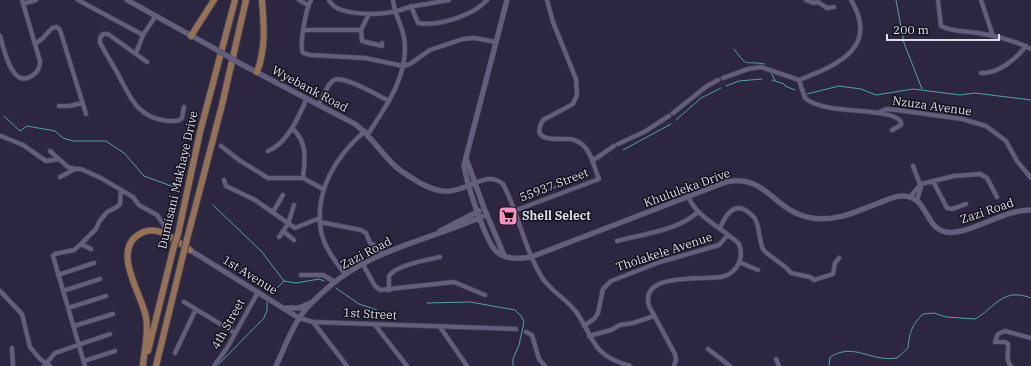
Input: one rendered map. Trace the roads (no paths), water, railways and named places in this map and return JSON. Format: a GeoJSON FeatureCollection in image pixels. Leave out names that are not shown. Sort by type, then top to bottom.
{"type":"FeatureCollection","features":[{"type":"Feature","properties":{"kind":"main road"},"geometry":{"type":"LineString","coordinates":[[191,36],[214,0]]}},
{"type":"Feature","properties":{"kind":"main road","name":"Dumisani Makhaye Drive"},"geometry":{"type":"LineString","coordinates":[[144,366],[178,234],[200,132],[235,0]]}},
{"type":"Feature","properties":{"kind":"main road","name":"Dumisani Makhaye Drive"},"geometry":{"type":"LineString","coordinates":[[156,366],[187,250],[187,239],[222,105],[246,0]]}},
{"type":"Feature","properties":{"kind":"main road"},"geometry":{"type":"LineString","coordinates":[[257,72],[263,51],[264,36],[262,0]]}},
{"type":"Feature","properties":{"kind":"main road"},"geometry":{"type":"LineString","coordinates":[[144,366],[147,332],[146,317],[127,263],[128,250],[134,238],[145,231],[156,230],[165,233],[187,250]]}},
{"type":"Feature","properties":{"kind":"street"},"geometry":{"type":"LineString","coordinates":[[0,36],[11,69],[15,74],[22,78],[30,77],[39,69],[40,61],[23,2],[36,0]]}},
{"type":"Feature","properties":{"kind":"street"},"geometry":{"type":"LineString","coordinates":[[78,0],[143,34]]}},
{"type":"Feature","properties":{"kind":"street","name":"Wyebank Road"},"geometry":{"type":"LineString","coordinates":[[127,0],[241,64],[355,124],[366,132],[395,166],[432,190],[450,192],[475,184]]}},
{"type":"Feature","properties":{"kind":"street"},"geometry":{"type":"LineString","coordinates":[[298,0],[308,5]]}},
{"type":"Feature","properties":{"kind":"street"},"geometry":{"type":"LineString","coordinates":[[311,0],[306,12],[301,46],[305,54],[365,58],[403,66],[410,64],[430,50],[463,39],[474,38],[496,42]]}},
{"type":"Feature","properties":{"kind":"street"},"geometry":{"type":"LineString","coordinates":[[329,0],[332,6],[338,9],[369,14],[396,11],[434,1],[449,0]]}},
{"type":"Feature","properties":{"kind":"street"},"geometry":{"type":"LineString","coordinates":[[345,274],[327,248],[321,233],[320,220],[323,189],[329,175],[343,153],[366,132],[383,113],[403,66],[404,38],[393,0]]}},
{"type":"Feature","properties":{"kind":"street"},"geometry":{"type":"LineString","coordinates":[[414,6],[418,23],[433,24],[475,12],[487,0]]}},
{"type":"Feature","properties":{"kind":"street"},"geometry":{"type":"LineString","coordinates":[[504,255],[499,254],[492,248],[477,212],[464,165],[507,0]]}},
{"type":"Feature","properties":{"kind":"street","name":"55937 Street"},"geometry":{"type":"LineString","coordinates":[[514,211],[599,179],[588,151],[579,142],[567,138],[550,140],[543,136],[541,132],[543,120],[569,107],[576,100],[578,90],[576,79],[553,22],[547,0]]}},
{"type":"Feature","properties":{"kind":"street"},"geometry":{"type":"LineString","coordinates":[[806,0],[813,3],[818,1],[827,8],[834,8]]}},
{"type":"Feature","properties":{"kind":"street"},"geometry":{"type":"LineString","coordinates":[[723,78],[748,69],[761,67],[799,80],[837,63],[848,56],[855,48],[859,40],[861,29],[851,0]]}},
{"type":"Feature","properties":{"kind":"street"},"geometry":{"type":"LineString","coordinates":[[938,0],[941,26],[949,30],[993,36],[1026,46],[1031,49]]}},
{"type":"Feature","properties":{"kind":"street"},"geometry":{"type":"LineString","coordinates":[[981,0],[993,36]]}},
{"type":"Feature","properties":{"kind":"street"},"geometry":{"type":"LineString","coordinates":[[369,14],[361,30],[361,38],[364,43],[382,46],[382,43]]}},
{"type":"Feature","properties":{"kind":"street"},"geometry":{"type":"LineString","coordinates":[[136,53],[143,34],[155,17]]}},
{"type":"Feature","properties":{"kind":"street"},"geometry":{"type":"LineString","coordinates":[[35,44],[52,28],[57,27],[60,30],[86,114]]}},
{"type":"Feature","properties":{"kind":"street"},"geometry":{"type":"LineString","coordinates":[[304,30],[361,30]]}},
{"type":"Feature","properties":{"kind":"street"},"geometry":{"type":"LineString","coordinates":[[147,62],[108,34],[102,35],[99,40],[132,101],[146,115],[157,120],[179,121],[182,118],[184,107]]}},
{"type":"Feature","properties":{"kind":"street"},"geometry":{"type":"LineString","coordinates":[[981,73],[990,72],[1006,65],[1026,46]]}},
{"type":"Feature","properties":{"kind":"street"},"geometry":{"type":"LineString","coordinates":[[319,104],[332,82],[340,79],[350,82],[389,101]]}},
{"type":"Feature","properties":{"kind":"street"},"geometry":{"type":"LineString","coordinates":[[673,112],[707,86],[718,80]]}},
{"type":"Feature","properties":{"kind":"street"},"geometry":{"type":"LineString","coordinates":[[799,80],[805,98],[814,103],[849,111],[893,115],[900,119],[901,125],[892,130]]}},
{"type":"Feature","properties":{"kind":"street"},"geometry":{"type":"LineString","coordinates":[[268,152],[274,148],[292,128],[307,98]]}},
{"type":"Feature","properties":{"kind":"street"},"geometry":{"type":"LineString","coordinates":[[59,106],[69,106],[83,103]]}},
{"type":"Feature","properties":{"kind":"street","name":"Nzuza Avenue"},"geometry":{"type":"LineString","coordinates":[[878,113],[886,109],[897,110],[962,119],[986,126],[1006,141],[1017,161],[1031,178]]}},
{"type":"Feature","properties":{"kind":"street"},"geometry":{"type":"LineString","coordinates":[[592,160],[616,145],[644,132],[669,116]]}},
{"type":"Feature","properties":{"kind":"street"},"geometry":{"type":"LineString","coordinates":[[292,128],[299,135],[302,141],[305,158],[303,178]]}},
{"type":"Feature","properties":{"kind":"street"},"geometry":{"type":"LineString","coordinates":[[1,136],[23,145],[46,161],[59,159]]}},
{"type":"Feature","properties":{"kind":"street"},"geometry":{"type":"LineString","coordinates":[[221,146],[239,160],[268,178],[303,178],[323,189]]}},
{"type":"Feature","properties":{"kind":"street"},"geometry":{"type":"LineString","coordinates":[[50,151],[68,167],[81,169],[101,178],[133,197],[140,205],[157,215],[164,225],[165,233]]}},
{"type":"Feature","properties":{"kind":"street"},"geometry":{"type":"LineString","coordinates":[[466,158],[486,215],[504,255]]}},
{"type":"Feature","properties":{"kind":"street"},"geometry":{"type":"LineString","coordinates":[[913,166],[921,184],[917,200]]}},
{"type":"Feature","properties":{"kind":"street"},"geometry":{"type":"LineString","coordinates":[[60,178],[75,169]]}},
{"type":"Feature","properties":{"kind":"street"},"geometry":{"type":"LineString","coordinates":[[910,197],[921,184],[954,176],[980,174],[987,178],[997,197]]}},
{"type":"Feature","properties":{"kind":"street"},"geometry":{"type":"LineString","coordinates":[[475,184],[491,178],[499,181],[506,189],[531,257],[552,291],[572,308],[589,336],[603,355],[615,362],[629,366]]}},
{"type":"Feature","properties":{"kind":"street"},"geometry":{"type":"LineString","coordinates":[[224,180],[224,184],[229,188],[255,200],[288,224],[297,228],[320,220],[361,230],[366,232],[370,243],[376,246],[383,254]]}},
{"type":"Feature","properties":{"kind":"street","name":"Khululeka Drive"},"geometry":{"type":"LineString","coordinates":[[504,255],[518,259],[531,257],[726,182],[746,180],[761,187],[791,212],[804,217],[825,220],[844,216],[896,197],[910,197],[917,200]]}},
{"type":"Feature","properties":{"kind":"street"},"geometry":{"type":"LineString","coordinates":[[933,181],[947,208],[952,209],[966,204]]}},
{"type":"Feature","properties":{"kind":"street"},"geometry":{"type":"LineString","coordinates":[[85,366],[53,256],[55,254],[74,250],[81,244],[96,229],[99,222],[107,212],[118,207],[120,204],[121,191]]}},
{"type":"Feature","properties":{"kind":"street"},"geometry":{"type":"LineString","coordinates":[[273,212],[283,195]]}},
{"type":"Feature","properties":{"kind":"street"},"geometry":{"type":"LineString","coordinates":[[674,366],[676,360],[675,354],[647,300],[650,291],[657,284],[669,280],[721,278],[729,274],[739,262],[741,254],[739,245],[720,228],[698,212],[688,196]]}},
{"type":"Feature","properties":{"kind":"street","name":"Zazi Road"},"geometry":{"type":"LineString","coordinates":[[917,200],[923,206],[935,226],[948,232],[961,231],[1017,211],[1031,210]]}},
{"type":"Feature","properties":{"kind":"street"},"geometry":{"type":"LineString","coordinates":[[279,236],[288,224],[294,205]]}},
{"type":"Feature","properties":{"kind":"street","name":"Zazi Road"},"geometry":{"type":"LineString","coordinates":[[438,233],[484,208]]}},
{"type":"Feature","properties":{"kind":"street"},"geometry":{"type":"LineString","coordinates":[[720,228],[728,213],[733,209],[741,208],[745,210],[756,219],[763,250],[786,266],[791,273],[810,277],[814,280],[832,274],[835,263],[839,258]]}},
{"type":"Feature","properties":{"kind":"street"},"geometry":{"type":"LineString","coordinates":[[617,241],[679,224],[698,212]]}},
{"type":"Feature","properties":{"kind":"street","name":"Zazi Road"},"geometry":{"type":"LineString","coordinates":[[276,366],[299,318],[311,303],[345,274],[362,263],[383,254],[438,233],[456,228],[486,215]]}},
{"type":"Feature","properties":{"kind":"street"},"geometry":{"type":"LineString","coordinates":[[283,231],[294,240]]}},
{"type":"Feature","properties":{"kind":"street","name":"Tholakele Avenue"},"geometry":{"type":"LineString","coordinates":[[584,326],[595,318],[598,312],[603,289],[611,281],[663,262],[719,245],[728,235]]}},
{"type":"Feature","properties":{"kind":"street"},"geometry":{"type":"LineString","coordinates":[[81,244],[91,249]]}},
{"type":"Feature","properties":{"kind":"street","name":"1st Avenue"},"geometry":{"type":"LineString","coordinates":[[187,250],[299,318]]}},
{"type":"Feature","properties":{"kind":"street"},"geometry":{"type":"LineString","coordinates":[[389,290],[389,276],[393,272],[421,261],[440,258]]}},
{"type":"Feature","properties":{"kind":"street"},"geometry":{"type":"LineString","coordinates":[[739,262],[758,270]]}},
{"type":"Feature","properties":{"kind":"street"},"geometry":{"type":"LineString","coordinates":[[58,275],[94,263]]}},
{"type":"Feature","properties":{"kind":"street"},"geometry":{"type":"LineString","coordinates":[[362,263],[375,286],[380,290],[454,282],[485,294]]}},
{"type":"Feature","properties":{"kind":"street"},"geometry":{"type":"LineString","coordinates":[[301,275],[319,274],[330,278],[334,282]]}},
{"type":"Feature","properties":{"kind":"street"},"geometry":{"type":"LineString","coordinates":[[63,291],[100,279]]}},
{"type":"Feature","properties":{"kind":"street"},"geometry":{"type":"LineString","coordinates":[[0,291],[22,314],[25,324],[27,343],[34,354],[47,365],[55,353],[110,334]]}},
{"type":"Feature","properties":{"kind":"street","name":"4th Street"},"geometry":{"type":"LineString","coordinates":[[214,366],[227,348],[258,292]]}},
{"type":"Feature","properties":{"kind":"street"},"geometry":{"type":"LineString","coordinates":[[68,308],[106,296]]}},
{"type":"Feature","properties":{"kind":"street"},"geometry":{"type":"LineString","coordinates":[[184,302],[235,333]]}},
{"type":"Feature","properties":{"kind":"street"},"geometry":{"type":"LineString","coordinates":[[284,308],[299,308],[311,303]]}},
{"type":"Feature","properties":{"kind":"street"},"geometry":{"type":"LineString","coordinates":[[175,353],[196,309]]}},
{"type":"Feature","properties":{"kind":"street"},"geometry":{"type":"LineString","coordinates":[[74,326],[113,314]]}},
{"type":"Feature","properties":{"kind":"street"},"geometry":{"type":"LineString","coordinates":[[589,336],[611,330],[620,325],[633,323],[654,316]]}},
{"type":"Feature","properties":{"kind":"street","name":"1st Street"},"geometry":{"type":"LineString","coordinates":[[299,318],[313,322],[516,329]]}},
{"type":"Feature","properties":{"kind":"street"},"geometry":{"type":"LineString","coordinates":[[313,322],[347,366]]}},
{"type":"Feature","properties":{"kind":"street"},"geometry":{"type":"LineString","coordinates":[[375,325],[407,366]]}},
{"type":"Feature","properties":{"kind":"street"},"geometry":{"type":"LineString","coordinates":[[440,327],[467,366]]}},
{"type":"Feature","properties":{"kind":"street"},"geometry":{"type":"LineString","coordinates":[[1011,366],[1007,356],[1008,344],[1005,342],[995,342],[998,334],[1005,331],[1031,338]]}},
{"type":"Feature","properties":{"kind":"street"},"geometry":{"type":"LineString","coordinates":[[526,332],[532,335],[539,358],[545,366]]}},
{"type":"Feature","properties":{"kind":"street"},"geometry":{"type":"LineString","coordinates":[[12,348],[13,366]]}},
{"type":"Feature","properties":{"kind":"street"},"geometry":{"type":"LineString","coordinates":[[708,349],[730,366]]}},
{"type":"Feature","properties":{"kind":"street"},"geometry":{"type":"LineString","coordinates":[[84,361],[115,351]]}},
{"type":"Feature","properties":{"kind":"street"},"geometry":{"type":"LineString","coordinates":[[776,360],[779,366]]}},
{"type":"Feature","properties":{"kind":"waterway"},"geometry":{"type":"LineString","coordinates":[[896,0],[904,43],[922,89]]}},
{"type":"Feature","properties":{"kind":"waterway"},"geometry":{"type":"LineString","coordinates":[[734,49],[746,62],[765,64]]}},
{"type":"Feature","properties":{"kind":"waterway"},"geometry":{"type":"LineString","coordinates":[[771,73],[775,80]]}},
{"type":"Feature","properties":{"kind":"waterway"},"geometry":{"type":"LineString","coordinates":[[726,86],[739,81],[762,79]]}},
{"type":"Feature","properties":{"kind":"waterway"},"geometry":{"type":"LineString","coordinates":[[772,80],[795,90]]}},
{"type":"Feature","properties":{"kind":"waterway"},"geometry":{"type":"LineString","coordinates":[[807,94],[839,86],[861,89],[876,95],[913,89],[960,95],[975,93],[1031,100]]}},
{"type":"Feature","properties":{"kind":"waterway"},"geometry":{"type":"LineString","coordinates":[[676,120],[701,98],[721,88]]}},
{"type":"Feature","properties":{"kind":"waterway"},"geometry":{"type":"LineString","coordinates":[[4,116],[20,131],[27,126],[55,131],[63,138],[73,141],[106,141],[124,153],[144,176],[174,187]]}},
{"type":"Feature","properties":{"kind":"waterway"},"geometry":{"type":"LineString","coordinates":[[623,150],[671,124]]}},
{"type":"Feature","properties":{"kind":"waterway"},"geometry":{"type":"LineString","coordinates":[[523,201],[558,186],[589,176]]}},
{"type":"Feature","properties":{"kind":"waterway"},"geometry":{"type":"LineString","coordinates":[[213,205],[262,252],[284,281],[296,283],[319,279],[324,281]]}},
{"type":"Feature","properties":{"kind":"waterway"},"geometry":{"type":"LineString","coordinates":[[270,295],[284,281]]}},
{"type":"Feature","properties":{"kind":"waterway"},"geometry":{"type":"LineString","coordinates":[[336,288],[359,304],[377,310]]}},
{"type":"Feature","properties":{"kind":"waterway"},"geometry":{"type":"LineString","coordinates":[[829,366],[830,357],[847,351],[878,357],[897,358],[908,348],[912,330],[916,322],[923,314],[934,313],[946,317],[975,319],[1006,297],[1021,295],[1031,298]]}},
{"type":"Feature","properties":{"kind":"waterway"},"geometry":{"type":"LineString","coordinates":[[217,366],[264,318],[267,310],[267,302]]}},
{"type":"Feature","properties":{"kind":"waterway"},"geometry":{"type":"LineString","coordinates":[[427,303],[470,302],[515,310],[524,322],[519,345],[513,359],[513,366]]}},
{"type":"Feature","properties":{"kind":"place","name":"Shell Select"},"geometry":{"type":"Point","coordinates":[508,216]}}]}
